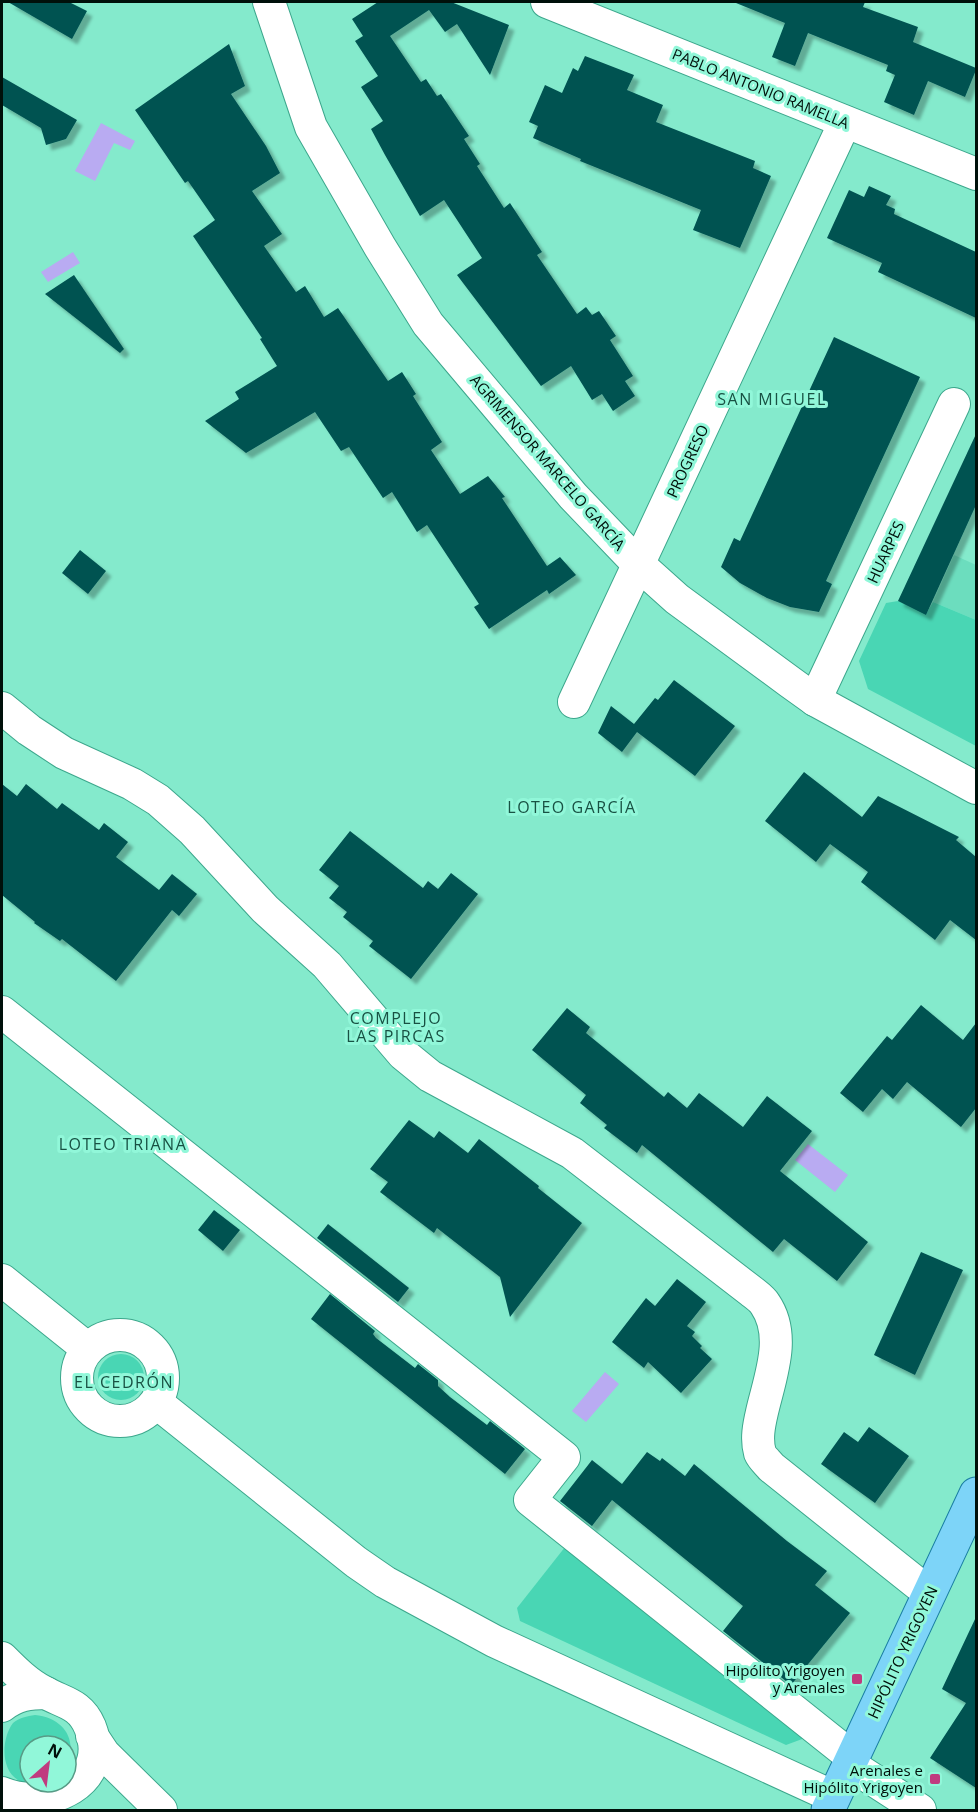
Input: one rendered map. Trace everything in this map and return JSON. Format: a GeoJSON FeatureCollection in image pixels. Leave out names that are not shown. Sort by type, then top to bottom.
{"type":"FeatureCollection","features":[{"type":"Feature","properties":{"kind":"main road","name":"HIPÓLITO YRIGOYEN"},"geometry":{"type":"LineString","coordinates":[[831,1804],[976,1494]]}},
{"type":"Feature","properties":{"kind":"street","name":"AGRIMENSOR MARCELO GARCÍA"},"geometry":{"type":"LineString","coordinates":[[269,2],[311,127],[380,247],[428,324],[573,496],[638,564],[677,599],[815,700],[976,788]]}},
{"type":"Feature","properties":{"kind":"street","name":"PABLO ANTONIO RAMELLA"},"geometry":{"type":"LineString","coordinates":[[547,2],[976,174]]}},
{"type":"Feature","properties":{"kind":"street","name":"PROGRESO"},"geometry":{"type":"LineString","coordinates":[[574,702],[845,122]]}},
{"type":"Feature","properties":{"kind":"street","name":"HUARPES"},"geometry":{"type":"LineString","coordinates":[[815,700],[954,404]]}},
{"type":"Feature","properties":{"kind":"street"},"geometry":{"type":"LineString","coordinates":[[2,708],[29,730],[64,753],[132,784],[158,800],[213,851],[265,909],[327,965],[403,1054],[430,1076],[572,1153],[765,1303],[773,1322],[777,1341],[759,1423],[758,1439],[761,1455],[771,1467],[929,1593]]}},
{"type":"Feature","properties":{"kind":"street"},"geometry":{"type":"LineString","coordinates":[[2,1012],[564,1457],[530,1500],[851,1760],[921,1810]]}},
{"type":"Feature","properties":{"kind":"street"},"geometry":{"type":"LineString","coordinates":[[2,1280],[88,1349]]}},
{"type":"Feature","properties":{"kind":"street"},"geometry":{"type":"LineString","coordinates":[[124,1334],[141,1339],[155,1351],[163,1367],[164,1386],[157,1403],[144,1415],[127,1421],[108,1420],[92,1411],[81,1397],[76,1379],[80,1361],[88,1349],[105,1336],[124,1334]]}},
{"type":"Feature","properties":{"kind":"street"},"geometry":{"type":"LineString","coordinates":[[157,1403],[356,1562],[385,1582],[494,1641],[831,1804]]}},
{"type":"Feature","properties":{"kind":"street"},"geometry":{"type":"LineString","coordinates":[[2,1659],[27,1682],[79,1710],[90,1726],[94,1744],[93,1763],[86,1780]]}},
{"type":"Feature","properties":{"kind":"street"},"geometry":{"type":"LineString","coordinates":[[2,1659],[7,1677],[4,1705]]}},
{"type":"Feature","properties":{"kind":"street"},"geometry":{"type":"LineString","coordinates":[[4,1705],[10,1700],[27,1694],[46,1693]]}},
{"type":"Feature","properties":{"kind":"street"},"geometry":{"type":"LineString","coordinates":[[92,1736],[98,1747],[124,1775],[161,1810]]}},
{"type":"Feature","properties":{"kind":"street"},"geometry":{"type":"LineString","coordinates":[[8,1799],[38,1806],[57,1803],[73,1794],[95,1773],[104,1771],[124,1775]]}},
{"type":"Feature","properties":{"kind":"shaded area"},"geometry":{"type":"Polygon","coordinates":[[[101,123],[135,141],[130,150],[114,143],[95,181],[75,171],[101,123]]]}},
{"type":"Feature","properties":{"kind":"shaded area"},"geometry":{"type":"Polygon","coordinates":[[[73,252],[80,263],[48,282],[41,272],[73,252]]]}},
{"type":"Feature","properties":{"kind":"shaded area"},"geometry":{"type":"Polygon","coordinates":[[[954,555],[976,565],[976,620],[933,602],[954,555]]]}},
{"type":"Feature","properties":{"kind":"shaded area"},"geometry":{"type":"Polygon","coordinates":[[[898,601],[926,614],[933,602],[976,620],[976,746],[868,689],[859,661],[886,603],[898,601]]]}},
{"type":"Feature","properties":{"kind":"shaded area"},"geometry":{"type":"Polygon","coordinates":[[[808,1144],[848,1175],[835,1192],[795,1160],[808,1144]]]}},
{"type":"Feature","properties":{"kind":"shaded area"},"geometry":{"type":"Polygon","coordinates":[[[121,1354],[130,1355],[137,1361],[143,1368],[143,1386],[137,1393],[130,1399],[121,1400],[112,1399],[105,1393],[99,1386],[98,1377],[99,1368],[105,1361],[112,1355],[121,1354]]]}},
{"type":"Feature","properties":{"kind":"shaded area"},"geometry":{"type":"Polygon","coordinates":[[[605,1372],[619,1384],[586,1422],[572,1411],[605,1372]]]}},
{"type":"Feature","properties":{"kind":"shaded area"},"geometry":{"type":"Polygon","coordinates":[[[569,1542],[813,1735],[786,1745],[520,1621],[517,1608],[569,1542]]]}},
{"type":"Feature","properties":{"kind":"shaded area"},"geometry":{"type":"Polygon","coordinates":[[[35,1715],[45,1717],[61,1726],[67,1734],[18,1734],[18,1780],[7,1766],[5,1748],[13,1723],[35,1715]]]}},
{"type":"Feature","properties":{"kind":"building"},"geometry":{"type":"Polygon","coordinates":[[[8,2],[69,2],[87,11],[72,39],[8,2]]]}},
{"type":"Feature","properties":{"kind":"building"},"geometry":{"type":"Polygon","coordinates":[[[378,2],[451,2],[509,25],[490,75],[457,24],[445,32],[429,10],[390,36],[421,82],[426,79],[437,96],[441,94],[469,136],[464,139],[480,164],[477,166],[504,208],[510,203],[542,252],[537,255],[577,314],[586,307],[592,315],[599,311],[616,336],[610,340],[633,376],[625,381],[635,396],[613,411],[602,394],[592,400],[571,366],[541,386],[457,275],[482,258],[444,200],[420,216],[371,129],[383,121],[361,87],[378,76],[355,41],[363,36],[352,19],[378,2]]]}},
{"type":"Feature","properties":{"kind":"building"},"geometry":{"type":"Polygon","coordinates":[[[736,2],[865,2],[863,7],[918,27],[913,42],[976,68],[976,70],[965,97],[928,81],[914,115],[884,102],[895,75],[886,71],[888,65],[808,33],[795,66],[772,57],[785,23],[736,2]]]}},
{"type":"Feature","properties":{"kind":"building"},"geometry":{"type":"Polygon","coordinates":[[[229,44],[245,86],[231,94],[266,146],[280,173],[252,191],[282,234],[264,246],[296,292],[305,286],[324,317],[338,308],[388,381],[402,372],[416,394],[413,396],[442,442],[431,450],[460,494],[488,476],[505,497],[502,498],[547,566],[560,557],[576,575],[549,594],[547,590],[489,629],[474,607],[479,604],[427,525],[417,532],[392,492],[383,498],[349,447],[341,451],[315,412],[246,453],[205,421],[239,399],[235,392],[277,366],[260,339],[262,338],[193,236],[215,220],[188,181],[185,183],[135,110],[229,44]]]}},
{"type":"Feature","properties":{"kind":"building"},"geometry":{"type":"Polygon","coordinates":[[[585,56],[634,75],[627,90],[663,105],[656,122],[755,161],[753,168],[771,176],[740,248],[693,230],[701,210],[580,161],[581,159],[533,138],[538,126],[529,122],[545,85],[562,93],[573,68],[578,71],[585,56]]]}},
{"type":"Feature","properties":{"kind":"building"},"geometry":{"type":"Polygon","coordinates":[[[2,77],[77,120],[66,139],[46,145],[41,128],[2,105],[2,77]]]}},
{"type":"Feature","properties":{"kind":"building"},"geometry":{"type":"Polygon","coordinates":[[[869,186],[891,196],[886,205],[895,209],[894,214],[976,252],[976,318],[878,272],[882,263],[827,238],[849,190],[864,197],[869,186]]]}},
{"type":"Feature","properties":{"kind":"building"},"geometry":{"type":"Polygon","coordinates":[[[74,275],[124,349],[120,353],[45,294],[74,275]]]}},
{"type":"Feature","properties":{"kind":"building"},"geometry":{"type":"Polygon","coordinates":[[[834,337],[920,377],[826,581],[832,584],[819,612],[790,607],[767,598],[740,583],[721,567],[734,538],[740,541],[834,337]]]}},
{"type":"Feature","properties":{"kind":"building"},"geometry":{"type":"Polygon","coordinates":[[[976,434],[976,505],[926,615],[898,601],[976,434]]]}},
{"type":"Feature","properties":{"kind":"building"},"geometry":{"type":"Polygon","coordinates":[[[80,550],[106,571],[88,594],[62,573],[80,550]]]}},
{"type":"Feature","properties":{"kind":"building"},"geometry":{"type":"Polygon","coordinates":[[[674,680],[735,726],[695,776],[637,732],[622,752],[598,733],[611,706],[634,724],[655,698],[658,700],[674,680]]]}},
{"type":"Feature","properties":{"kind":"building"},"geometry":{"type":"Polygon","coordinates":[[[804,772],[862,817],[878,796],[959,837],[956,840],[976,857],[976,940],[950,920],[935,940],[861,882],[868,872],[830,844],[816,862],[765,821],[804,772]]]}},
{"type":"Feature","properties":{"kind":"building"},"geometry":{"type":"Polygon","coordinates":[[[2,784],[17,796],[26,784],[57,809],[62,803],[99,830],[104,823],[128,842],[116,857],[159,890],[172,874],[197,894],[179,916],[172,910],[116,981],[62,939],[60,941],[34,923],[2,895],[2,784]]]}},
{"type":"Feature","properties":{"kind":"building"},"geometry":{"type":"Polygon","coordinates":[[[350,831],[423,888],[428,881],[438,889],[451,873],[478,894],[411,979],[369,946],[373,941],[343,917],[347,912],[329,898],[339,886],[319,870],[350,831]]]}},
{"type":"Feature","properties":{"kind":"building"},"geometry":{"type":"Polygon","coordinates":[[[921,1005],[963,1040],[976,1023],[976,1108],[961,1127],[907,1082],[893,1099],[882,1089],[863,1112],[840,1093],[887,1036],[892,1040],[921,1005]]]}},
{"type":"Feature","properties":{"kind":"building"},"geometry":{"type":"Polygon","coordinates":[[[567,1008],[590,1027],[586,1033],[664,1097],[668,1092],[687,1108],[699,1093],[743,1127],[767,1096],[812,1131],[780,1171],[868,1242],[837,1281],[784,1239],[773,1252],[642,1145],[637,1153],[604,1128],[607,1125],[580,1103],[586,1095],[532,1050],[567,1008]]]}},
{"type":"Feature","properties":{"kind":"building"},"geometry":{"type":"Polygon","coordinates":[[[409,1120],[434,1138],[439,1131],[468,1153],[479,1139],[582,1223],[510,1317],[500,1277],[437,1228],[434,1233],[380,1192],[388,1182],[370,1169],[409,1120]]]}},
{"type":"Feature","properties":{"kind":"building"},"geometry":{"type":"Polygon","coordinates":[[[214,1210],[240,1230],[223,1251],[198,1230],[214,1210]]]}},
{"type":"Feature","properties":{"kind":"building"},"geometry":{"type":"Polygon","coordinates":[[[328,1224],[409,1288],[398,1302],[317,1238],[328,1224]]]}},
{"type":"Feature","properties":{"kind":"building"},"geometry":{"type":"Polygon","coordinates":[[[921,1252],[963,1270],[915,1375],[874,1355],[921,1252]]]}},
{"type":"Feature","properties":{"kind":"building"},"geometry":{"type":"Polygon","coordinates":[[[677,1279],[706,1302],[687,1326],[695,1332],[692,1336],[702,1346],[700,1348],[712,1359],[681,1393],[648,1362],[644,1368],[612,1342],[646,1298],[655,1306],[677,1279]]]}},
{"type":"Feature","properties":{"kind":"building"},"geometry":{"type":"Polygon","coordinates":[[[330,1294],[375,1331],[373,1334],[376,1338],[415,1368],[418,1364],[438,1380],[438,1386],[450,1397],[487,1425],[490,1421],[525,1449],[505,1474],[311,1319],[330,1294]]]}},
{"type":"Feature","properties":{"kind":"building"},"geometry":{"type":"Polygon","coordinates":[[[869,1427],[909,1456],[875,1503],[821,1464],[844,1432],[858,1442],[869,1427]]]}},
{"type":"Feature","properties":{"kind":"building"},"geometry":{"type":"Polygon","coordinates":[[[647,1452],[660,1461],[662,1458],[685,1476],[694,1464],[827,1571],[815,1585],[850,1613],[791,1685],[723,1631],[743,1606],[612,1500],[592,1526],[560,1501],[592,1460],[622,1484],[647,1452]]]}},
{"type":"Feature","properties":{"kind":"building"},"geometry":{"type":"Polygon","coordinates":[[[976,1617],[976,1788],[930,1758],[966,1703],[942,1689],[976,1617]]]}},
{"type":"Feature","properties":{"kind":"place","name":"Hipólito Yrigoyen y Arenales"},"geometry":{"type":"Point","coordinates":[857,1679]}},
{"type":"Feature","properties":{"kind":"place","name":"Arenales e Hipólito Yrigoyen"},"geometry":{"type":"Point","coordinates":[935,1779]}},
{"type":"Feature","properties":{"kind":"district","name":"SAN MIGUEL"},"geometry":{"type":"Point","coordinates":[772,399]}},
{"type":"Feature","properties":{"kind":"district","name":"LOTEO GARCÍA"},"geometry":{"type":"Point","coordinates":[572,807]}},
{"type":"Feature","properties":{"kind":"district","name":"COMPLEJO LAS PIRCAS"},"geometry":{"type":"Point","coordinates":[396,1027]}},
{"type":"Feature","properties":{"kind":"district","name":"LOTEO TRIANA"},"geometry":{"type":"Point","coordinates":[123,1144]}},
{"type":"Feature","properties":{"kind":"district","name":"EL CEDRÓN"},"geometry":{"type":"Point","coordinates":[124,1382]}}]}
